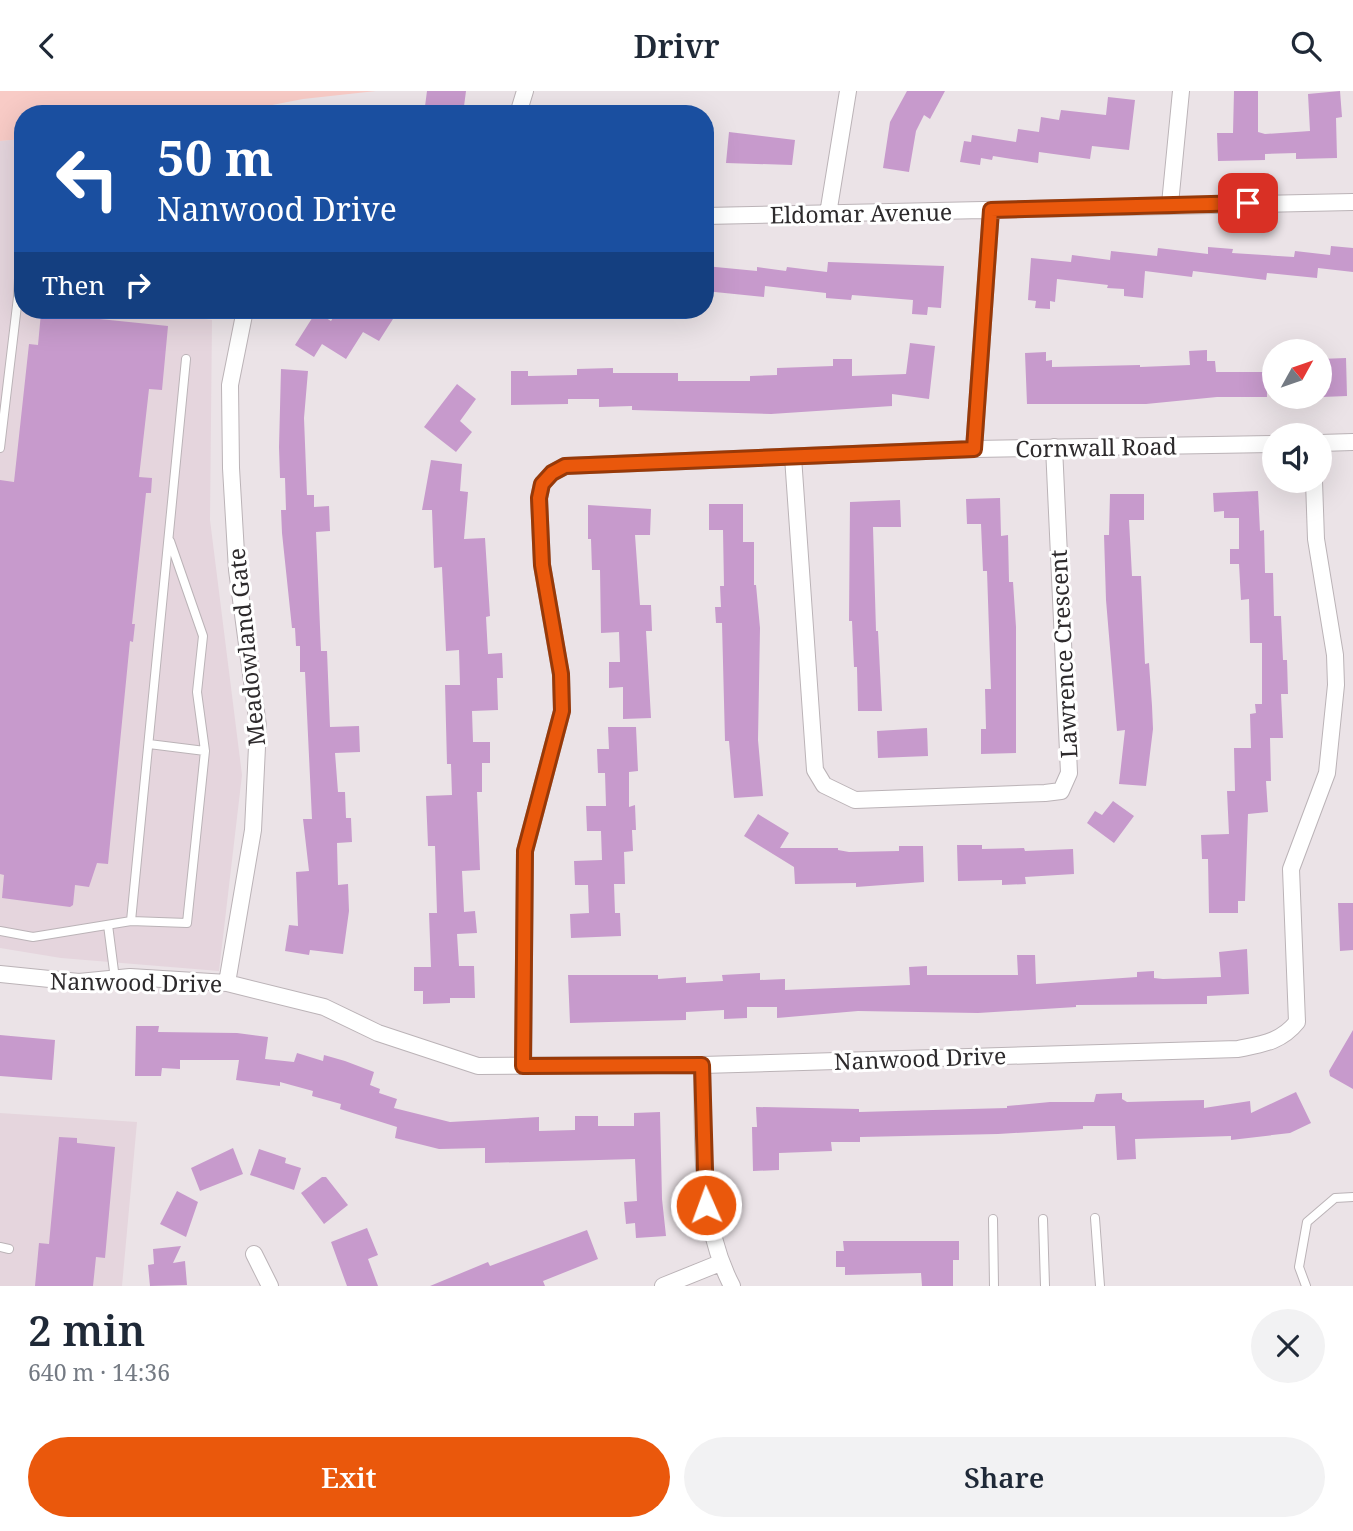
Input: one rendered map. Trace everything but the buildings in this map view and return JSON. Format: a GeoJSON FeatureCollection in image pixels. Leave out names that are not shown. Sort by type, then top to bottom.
{"type":"FeatureCollection","features":[{"type":"Feature","properties":{"kind":"street"},"geometry":{"type":"LineString","coordinates":[[828,214],[848,91]]}},
{"type":"Feature","properties":{"kind":"street"},"geometry":{"type":"LineString","coordinates":[[1170,204],[1181,91]]}},
{"type":"Feature","properties":{"kind":"street","name":"Eldomar Avenue"},"geometry":{"type":"LineString","coordinates":[[714,216],[1353,202]]}},
{"type":"Feature","properties":{"kind":"street"},"geometry":{"type":"LineString","coordinates":[[974,449],[991,210]]}},
{"type":"Feature","properties":{"kind":"street","name":"Meadowland Gate"},"geometry":{"type":"LineString","coordinates":[[227,983],[253,829],[258,726],[237,570],[231,468],[230,385],[243,319]]}},
{"type":"Feature","properties":{"kind":"street"},"geometry":{"type":"LineString","coordinates":[[1332,443],[1353,442]]}},
{"type":"Feature","properties":{"kind":"street","name":"Cornwall Road"},"geometry":{"type":"LineString","coordinates":[[523,1066],[525,851],[562,711],[561,674],[542,565],[539,498],[542,484],[552,473],[565,466],[974,449],[1262,444]]}},
{"type":"Feature","properties":{"kind":"street","name":"Lawrence Crescent"},"geometry":{"type":"LineString","coordinates":[[793,457],[815,770],[824,785],[855,800],[923,798],[1045,793],[1061,791],[1066,783],[1069,773],[1054,447]]}},
{"type":"Feature","properties":{"kind":"street","name":"Nanwood Drive"},"geometry":{"type":"LineString","coordinates":[[0,974],[79,982],[115,979],[227,983],[324,1007],[378,1033],[467,1063],[523,1066],[702,1065],[1238,1049],[1273,1042],[1288,1033],[1297,1022],[1299,1006],[1291,869],[1327,773],[1336,685],[1335,655],[1316,539],[1314,493]]}},
{"type":"Feature","properties":{"kind":"street"},"geometry":{"type":"LineString","coordinates":[[1336,685],[1353,685]]}},
{"type":"Feature","properties":{"kind":"street"},"geometry":{"type":"LineString","coordinates":[[702,1065],[706,1205],[720,1263],[732,1286]]}},
{"type":"Feature","properties":{"kind":"street"},"geometry":{"type":"LineString","coordinates":[[254,1255],[271,1286]]}},
{"type":"Feature","properties":{"kind":"street"},"geometry":{"type":"LineString","coordinates":[[663,1286],[720,1263]]}},
{"type":"Feature","properties":{"kind":"lane"},"geometry":{"type":"LineString","coordinates":[[0,449],[15,319]]}},
{"type":"Feature","properties":{"kind":"lane"},"geometry":{"type":"LineString","coordinates":[[131,921],[186,359]]}},
{"type":"Feature","properties":{"kind":"lane"},"geometry":{"type":"LineString","coordinates":[[0,931],[33,937],[131,921],[187,923],[205,751],[197,692],[203,636],[169,538]]}},
{"type":"Feature","properties":{"kind":"lane"},"geometry":{"type":"LineString","coordinates":[[149,744],[205,751]]}},
{"type":"Feature","properties":{"kind":"lane"},"geometry":{"type":"LineString","coordinates":[[108,925],[115,979]]}},
{"type":"Feature","properties":{"kind":"lane"},"geometry":{"type":"LineString","coordinates":[[1306,1286],[1299,1267],[1307,1222],[1335,1198],[1353,1197]]}},
{"type":"Feature","properties":{"kind":"lane"},"geometry":{"type":"LineString","coordinates":[[1095,1218],[1100,1286]]}},
{"type":"Feature","properties":{"kind":"lane"},"geometry":{"type":"LineString","coordinates":[[993,1219],[994,1286]]}},
{"type":"Feature","properties":{"kind":"lane"},"geometry":{"type":"LineString","coordinates":[[1043,1219],[1045,1286]]}},
{"type":"Feature","properties":{"kind":"shaded area"},"geometry":{"type":"Polygon","coordinates":[[[0,91],[376,91],[272,105],[14,105],[14,140],[0,141],[0,91]]]}},
{"type":"Feature","properties":{"kind":"shaded area"},"geometry":{"type":"Polygon","coordinates":[[[14,140],[14,319],[212,320],[210,520],[242,775],[219,971],[61,958],[0,948],[0,141],[14,140]]]}},
{"type":"Feature","properties":{"kind":"shaded area"},"geometry":{"type":"Polygon","coordinates":[[[0,1113],[137,1122],[122,1286],[0,1286],[0,1113]]]}},
{"type":"Feature","properties":{"kind":"route"},"geometry":{"type":"LineString","coordinates":[[706,1205],[702,1065],[523,1066],[525,851],[562,711],[561,674],[542,565],[539,498],[542,484],[552,473],[565,466],[974,449],[991,210],[1248,203]]}}]}
